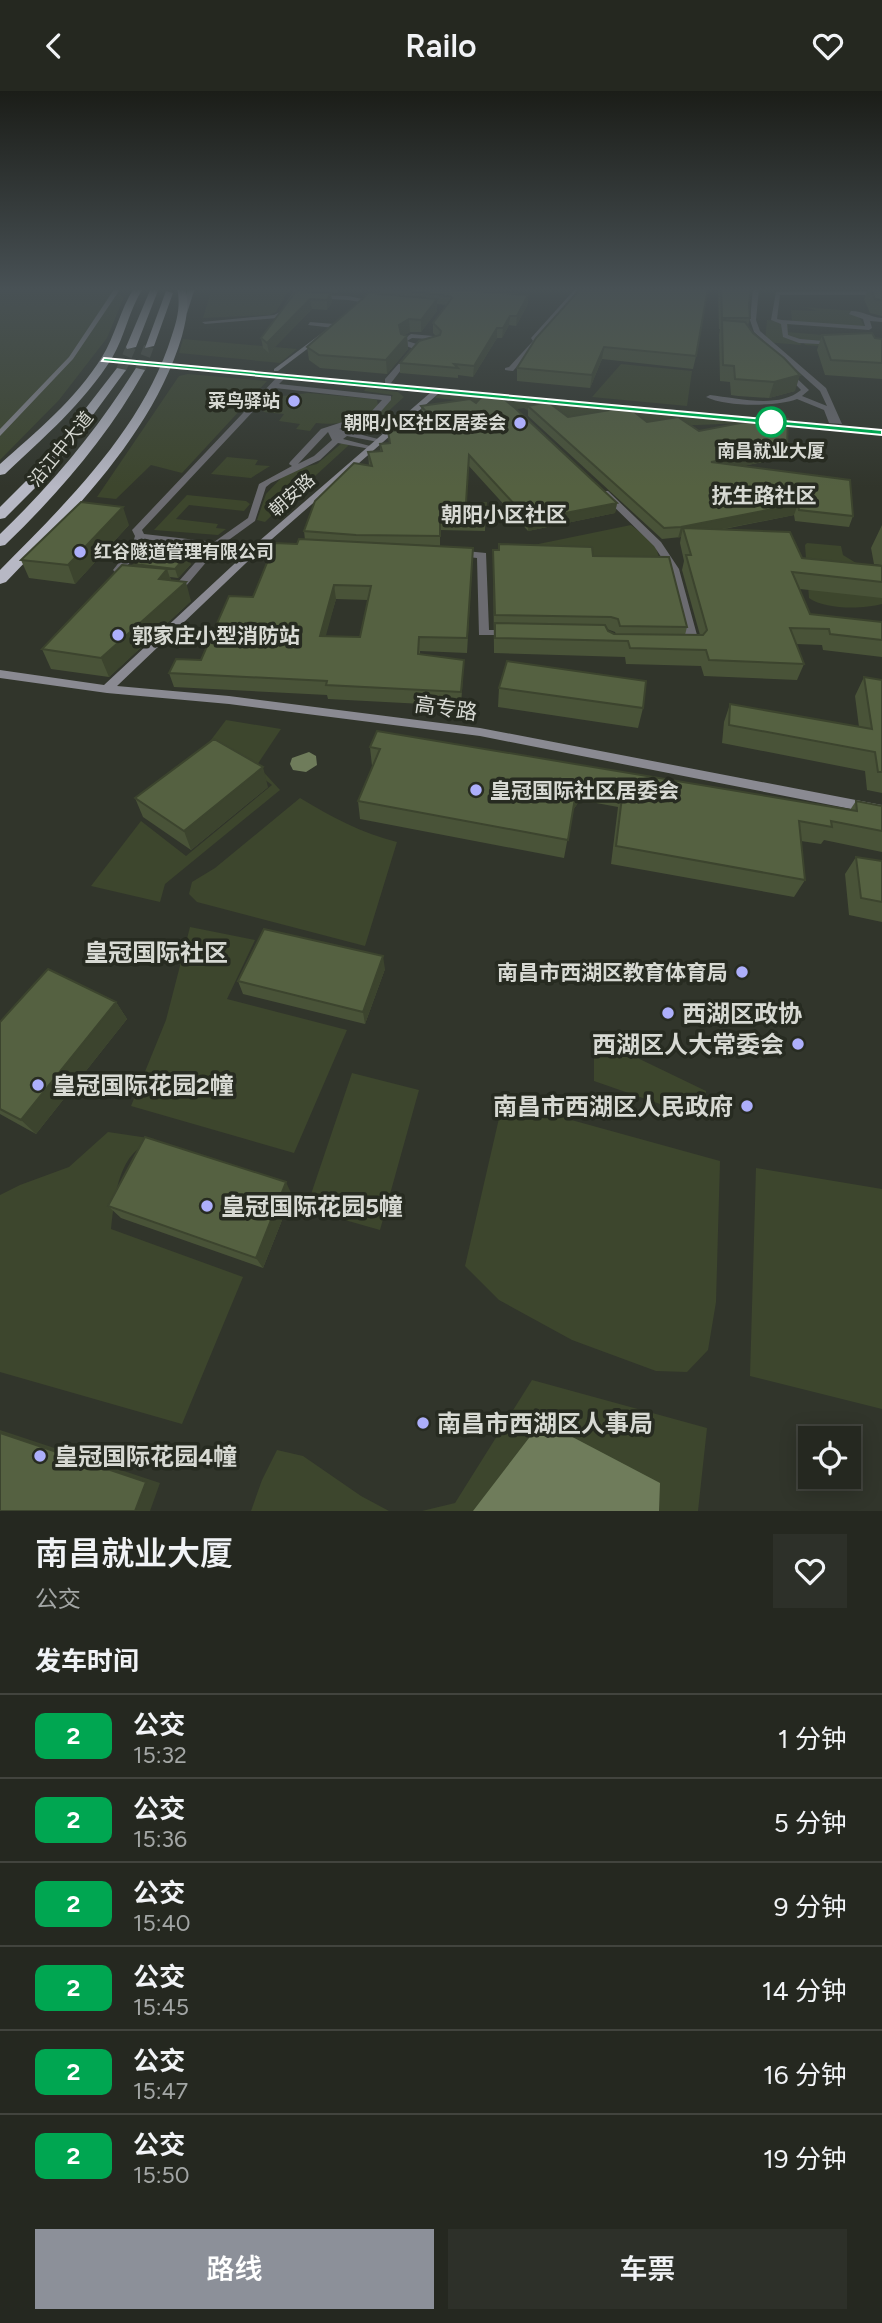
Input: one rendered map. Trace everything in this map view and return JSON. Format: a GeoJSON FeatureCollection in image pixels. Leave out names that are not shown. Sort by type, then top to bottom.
{"type":"FeatureCollection","features":[{"type":"Feature","properties":{"kind":"highway"},"geometry":{"type":"LineString","coordinates":[[0,471],[74,399],[108,354]]}},
{"type":"Feature","properties":{"kind":"highway"},"geometry":{"type":"LineString","coordinates":[[0,579],[50,528],[131,429],[171,354]]}},
{"type":"Feature","properties":{"kind":"highway","name":"沿江中大道"},"geometry":{"type":"LineString","coordinates":[[0,515],[46,469],[121,370]]}},
{"type":"Feature","properties":{"kind":"highway","name":"沿江中大道"},"geometry":{"type":"LineString","coordinates":[[0,542],[31,513],[86,452],[140,370]]}},
{"type":"Feature","properties":{"kind":"highway"},"geometry":{"type":"LineString","coordinates":[[0,485],[27,467],[84,420]]}},
{"type":"Feature","properties":{"kind":"highway"},"geometry":{"type":"LineString","coordinates":[[0,550],[89,480]]}},
{"type":"Feature","properties":{"kind":"street"},"geometry":{"type":"LineString","coordinates":[[0,434],[74,354]]}},
{"type":"Feature","properties":{"kind":"street"},"geometry":{"type":"LineString","coordinates":[[137,580],[126,578],[118,570],[137,547],[137,530],[273,386],[279,373],[301,354]]}},
{"type":"Feature","properties":{"kind":"street"},"geometry":{"type":"LineString","coordinates":[[388,381],[410,354]]}},
{"type":"Feature","properties":{"kind":"street"},"geometry":{"type":"LineString","coordinates":[[520,354],[507,369],[511,370],[524,354]]}},
{"type":"Feature","properties":{"kind":"street"},"geometry":{"type":"LineString","coordinates":[[710,397],[778,402],[798,397],[806,390],[768,354]]}},
{"type":"Feature","properties":{"kind":"street"},"geometry":{"type":"LineString","coordinates":[[782,354],[823,390],[835,421]]}},
{"type":"Feature","properties":{"kind":"street"},"geometry":{"type":"LineString","coordinates":[[106,358],[440,389],[882,425]]}},
{"type":"Feature","properties":{"kind":"street"},"geometry":{"type":"LineString","coordinates":[[279,373],[388,381],[501,397],[882,433]]}},
{"type":"Feature","properties":{"kind":"street"},"geometry":{"type":"LineString","coordinates":[[160,583],[183,584],[216,545],[252,519],[262,486],[306,453],[314,440],[329,428],[373,415],[388,398],[273,386]]}},
{"type":"Feature","properties":{"kind":"street","name":"朝安路"},"geometry":{"type":"LineString","coordinates":[[107,689],[261,544],[440,389]]}},
{"type":"Feature","properties":{"kind":"street"},"geometry":{"type":"LineString","coordinates":[[501,397],[517,412]]}},
{"type":"Feature","properties":{"kind":"street"},"geometry":{"type":"LineString","coordinates":[[798,397],[827,409],[835,421]]}},
{"type":"Feature","properties":{"kind":"street"},"geometry":{"type":"LineString","coordinates":[[329,428],[374,444]]}},
{"type":"Feature","properties":{"kind":"street"},"geometry":{"type":"LineString","coordinates":[[329,428],[335,440]]}},
{"type":"Feature","properties":{"kind":"street"},"geometry":{"type":"LineString","coordinates":[[281,474],[317,458],[345,433]]}},
{"type":"Feature","properties":{"kind":"street"},"geometry":{"type":"LineString","coordinates":[[335,440],[374,444]]}},
{"type":"Feature","properties":{"kind":"street"},"geometry":{"type":"LineString","coordinates":[[599,488],[659,544],[674,569],[694,646],[680,646]]}},
{"type":"Feature","properties":{"kind":"street"},"geometry":{"type":"LineString","coordinates":[[139,535],[216,545]]}},
{"type":"Feature","properties":{"kind":"street"},"geometry":{"type":"LineString","coordinates":[[261,544],[274,545]]}},
{"type":"Feature","properties":{"kind":"street"},"geometry":{"type":"LineString","coordinates":[[448,553],[482,555],[482,633],[521,633]]}},
{"type":"Feature","properties":{"kind":"street","name":"高专路"},"geometry":{"type":"LineString","coordinates":[[0,674],[480,732],[882,810]]}},
{"type":"Feature","properties":{"kind":"shaded area"},"geometry":{"type":"Polygon","coordinates":[[[0,354],[94,354],[59,400],[0,460],[0,354]]]}},
{"type":"Feature","properties":{"kind":"shaded area"},"geometry":{"type":"Polygon","coordinates":[[[192,354],[291,354],[280,363],[192,354]]]}},
{"type":"Feature","properties":{"kind":"shaded area"},"geometry":{"type":"Polygon","coordinates":[[[621,364],[692,371],[687,406],[592,397],[621,364]]]}},
{"type":"Feature","properties":{"kind":"shaded area"},"geometry":{"type":"Polygon","coordinates":[[[188,374],[267,381],[182,473],[151,465],[116,499],[97,497],[179,376],[188,374]]]}},
{"type":"Feature","properties":{"kind":"shaded area"},"geometry":{"type":"Polygon","coordinates":[[[366,388],[398,392],[404,397],[363,434],[360,433],[366,427],[349,424],[343,430],[342,426],[375,416],[393,395],[364,391],[366,388]]]}},
{"type":"Feature","properties":{"kind":"shaded area"},"geometry":{"type":"Polygon","coordinates":[[[308,393],[373,399],[377,400],[378,406],[366,415],[350,421],[316,423],[310,431],[296,429],[300,424],[279,421],[284,414],[263,412],[282,396],[308,393]]]}},
{"type":"Feature","properties":{"kind":"shaded area"},"geometry":{"type":"Polygon","coordinates":[[[438,393],[743,423],[629,426],[565,421],[541,416],[524,408],[507,411],[498,404],[435,398],[438,393]]]}},
{"type":"Feature","properties":{"kind":"shaded area"},"geometry":{"type":"Polygon","coordinates":[[[342,443],[349,445],[314,477],[293,482],[300,488],[265,522],[257,520],[266,494],[282,477],[317,464],[342,443]]]}},
{"type":"Feature","properties":{"kind":"shaded area"},"geometry":{"type":"Polygon","coordinates":[[[227,457],[258,460],[255,465],[270,466],[251,478],[211,474],[227,457]]]}},
{"type":"Feature","properties":{"kind":"shaded area"},"geometry":{"type":"Polygon","coordinates":[[[187,495],[246,501],[250,504],[244,511],[189,505],[176,519],[218,524],[216,528],[226,529],[218,535],[154,530],[187,495]]]}},
{"type":"Feature","properties":{"kind":"shaded area"},"geometry":{"type":"Polygon","coordinates":[[[631,525],[655,544],[659,558],[495,553],[631,525]]]}},
{"type":"Feature","properties":{"kind":"shaded area"},"geometry":{"type":"Polygon","coordinates":[[[807,543],[841,546],[843,555],[882,579],[882,604],[845,607],[825,605],[809,598],[807,543]]]}},
{"type":"Feature","properties":{"kind":"shaded area"},"geometry":{"type":"Polygon","coordinates":[[[226,720],[281,729],[257,765],[280,790],[165,884],[160,902],[91,886],[141,821],[186,856],[272,785],[251,769],[205,748],[226,720]]]}},
{"type":"Feature","properties":{"kind":"shaded area"},"geometry":{"type":"Polygon","coordinates":[[[309,752],[316,756],[317,765],[306,772],[293,770],[290,764],[292,758],[309,752]]]}},
{"type":"Feature","properties":{"kind":"shaded area"},"geometry":{"type":"Polygon","coordinates":[[[300,798],[347,824],[397,842],[365,946],[197,902],[189,894],[192,882],[215,868],[300,798]]]}},
{"type":"Feature","properties":{"kind":"shaded area"},"geometry":{"type":"Polygon","coordinates":[[[190,927],[255,940],[227,999],[347,1030],[294,1153],[131,1106],[166,1020],[190,927]]]}},
{"type":"Feature","properties":{"kind":"shaded area"},"geometry":{"type":"Polygon","coordinates":[[[594,1037],[706,1091],[706,1120],[594,1081],[594,1037]]]}},
{"type":"Feature","properties":{"kind":"shaded area"},"geometry":{"type":"Polygon","coordinates":[[[352,1073],[419,1090],[380,1230],[306,1209],[352,1073]]]}},
{"type":"Feature","properties":{"kind":"shaded area"},"geometry":{"type":"Polygon","coordinates":[[[503,1101],[720,1161],[716,1302],[708,1350],[687,1372],[656,1371],[572,1340],[499,1300],[465,1266],[503,1101]]]}},
{"type":"Feature","properties":{"kind":"shaded area"},"geometry":{"type":"Polygon","coordinates":[[[108,1132],[155,1139],[143,1145],[126,1164],[114,1202],[111,1229],[243,1277],[182,1424],[0,1372],[0,1195],[69,1167],[108,1132]]]}},
{"type":"Feature","properties":{"kind":"shaded area"},"geometry":{"type":"Polygon","coordinates":[[[756,1168],[882,1189],[882,1409],[750,1376],[756,1168]]]}},
{"type":"Feature","properties":{"kind":"shaded area"},"geometry":{"type":"Polygon","coordinates":[[[532,1380],[707,1428],[698,1511],[422,1511],[455,1503],[532,1380]]]}},
{"type":"Feature","properties":{"kind":"shaded area"},"geometry":{"type":"Polygon","coordinates":[[[542,1421],[660,1483],[659,1511],[473,1511],[542,1421]]]}},
{"type":"Feature","properties":{"kind":"shaded area"},"geometry":{"type":"Polygon","coordinates":[[[277,1450],[303,1456],[361,1496],[389,1511],[251,1511],[277,1450]]]}},
{"type":"Feature","properties":{"kind":"building"},"geometry":{"type":"Polygon","coordinates":[[[318,354],[391,354],[386,360],[318,354]]]}},
{"type":"Feature","properties":{"kind":"building"},"geometry":{"type":"Polygon","coordinates":[[[408,354],[481,354],[474,366],[454,364],[458,368],[400,363],[408,354]]]}},
{"type":"Feature","properties":{"kind":"building"},"geometry":{"type":"Polygon","coordinates":[[[526,354],[601,354],[592,375],[517,368],[526,354]]]}},
{"type":"Feature","properties":{"kind":"building"},"geometry":{"type":"Polygon","coordinates":[[[723,354],[779,354],[800,375],[774,382],[735,379],[734,366],[723,365],[723,354]]]}},
{"type":"Feature","properties":{"kind":"building"},"geometry":{"type":"Polygon","coordinates":[[[829,354],[882,354],[882,363],[831,360],[829,354]]]}},
{"type":"Feature","properties":{"kind":"building"},"geometry":{"type":"Polygon","coordinates":[[[484,394],[488,398],[500,396],[515,408],[617,503],[529,520],[469,455],[466,503],[486,503],[486,520],[440,519],[440,536],[304,531],[315,501],[354,463],[372,466],[368,452],[382,451],[380,444],[390,443],[388,431],[406,430],[400,420],[430,416],[421,406],[470,399],[476,403],[484,394]]]}},
{"type":"Feature","properties":{"kind":"building"},"geometry":{"type":"Polygon","coordinates":[[[548,402],[568,417],[628,407],[647,422],[678,417],[699,431],[772,417],[788,419],[787,448],[711,462],[850,480],[853,516],[799,510],[798,504],[664,528],[528,406],[548,402]]]}},
{"type":"Feature","properties":{"kind":"building"},"geometry":{"type":"Polygon","coordinates":[[[81,502],[123,507],[68,565],[21,560],[81,502]]]}},
{"type":"Feature","properties":{"kind":"building"},"geometry":{"type":"Polygon","coordinates":[[[683,528],[790,532],[802,558],[882,566],[882,582],[792,572],[810,614],[882,622],[882,640],[830,634],[829,629],[790,628],[804,664],[709,660],[706,650],[630,648],[628,641],[495,638],[495,623],[605,625],[608,631],[614,634],[703,635],[707,630],[686,555],[691,555],[683,528]]]}},
{"type":"Feature","properties":{"kind":"building"},"geometry":{"type":"Polygon","coordinates":[[[299,539],[473,548],[467,638],[419,637],[418,654],[464,660],[461,692],[326,685],[327,681],[169,673],[176,659],[201,660],[229,596],[253,597],[275,543],[297,544],[299,539]],[[334,585],[320,636],[360,637],[371,586],[334,585]]]}},
{"type":"Feature","properties":{"kind":"building"},"geometry":{"type":"Polygon","coordinates":[[[499,544],[592,547],[593,556],[669,557],[687,627],[620,626],[618,619],[611,617],[495,615],[493,550],[499,550],[499,544]]]}},
{"type":"Feature","properties":{"kind":"building"},"geometry":{"type":"Polygon","coordinates":[[[147,549],[188,554],[175,569],[134,564],[147,549]]]}},
{"type":"Feature","properties":{"kind":"building"},"geometry":{"type":"Polygon","coordinates":[[[122,565],[167,569],[159,579],[186,582],[101,658],[42,649],[122,565]]]}},
{"type":"Feature","properties":{"kind":"building"},"geometry":{"type":"Polygon","coordinates":[[[507,661],[646,681],[643,708],[499,688],[507,661]]]}},
{"type":"Feature","properties":{"kind":"building"},"geometry":{"type":"Polygon","coordinates":[[[864,677],[882,680],[882,772],[878,772],[875,752],[729,725],[730,704],[872,729],[864,677]]]}},
{"type":"Feature","properties":{"kind":"building"},"geometry":{"type":"Polygon","coordinates":[[[377,731],[857,811],[856,801],[882,806],[882,831],[831,821],[832,827],[799,821],[805,880],[616,846],[623,789],[583,782],[576,792],[568,840],[358,801],[380,749],[370,747],[377,731]]]}},
{"type":"Feature","properties":{"kind":"building"},"geometry":{"type":"Polygon","coordinates":[[[214,739],[263,767],[184,831],[135,798],[214,739]]]}},
{"type":"Feature","properties":{"kind":"building"},"geometry":{"type":"Polygon","coordinates":[[[856,857],[882,861],[882,902],[861,898],[856,857]]]}},
{"type":"Feature","properties":{"kind":"building"},"geometry":{"type":"Polygon","coordinates":[[[264,929],[383,956],[363,1012],[238,981],[264,929]]]}},
{"type":"Feature","properties":{"kind":"building","name":"皇冠国际花园2幢"},"geometry":{"type":"Polygon","coordinates":[[[48,969],[116,1002],[21,1120],[0,1109],[0,1022],[48,969]]]}},
{"type":"Feature","properties":{"kind":"building","name":"皇冠国际花园5幢"},"geometry":{"type":"Polygon","coordinates":[[[145,1137],[286,1182],[256,1258],[108,1206],[145,1137]]]}},
{"type":"Feature","properties":{"kind":"building","name":"皇冠国际花园4幢"},"geometry":{"type":"Polygon","coordinates":[[[0,1433],[146,1482],[135,1511],[0,1511],[0,1433]]]}},
{"type":"Feature","properties":{"kind":"tunnel"},"geometry":{"type":"LineString","coordinates":[[121,370],[128,354]]}},
{"type":"Feature","properties":{"kind":"tunnel"},"geometry":{"type":"LineString","coordinates":[[140,370],[146,354]]}},
{"type":"Feature","properties":{"kind":"bus line","name":"2"},"geometry":{"type":"LineString","coordinates":[[104,360],[882,433]]}},
{"type":"Feature","properties":{"kind":"place","name":"菜鸟驿站"},"geometry":{"type":"Point","coordinates":[294,401]}},
{"type":"Feature","properties":{"kind":"place","name":"南昌就业大厦"},"geometry":{"type":"Point","coordinates":[771,422]}},
{"type":"Feature","properties":{"kind":"place","name":"朝阳小区社区居委会"},"geometry":{"type":"Point","coordinates":[520,423]}},
{"type":"Feature","properties":{"kind":"place","name":"红谷隧道管理有限公司"},"geometry":{"type":"Point","coordinates":[80,552]}},
{"type":"Feature","properties":{"kind":"place","name":"郭家庄小型消防站"},"geometry":{"type":"Point","coordinates":[118,635]}},
{"type":"Feature","properties":{"kind":"place","name":"皇冠国际社区居委会"},"geometry":{"type":"Point","coordinates":[476,790]}},
{"type":"Feature","properties":{"kind":"place","name":"南昌市西湖区教育体育局"},"geometry":{"type":"Point","coordinates":[742,972]}},
{"type":"Feature","properties":{"kind":"place","name":"西湖区政协"},"geometry":{"type":"Point","coordinates":[668,1013]}},
{"type":"Feature","properties":{"kind":"place","name":"西湖区人大常委会"},"geometry":{"type":"Point","coordinates":[798,1044]}},
{"type":"Feature","properties":{"kind":"place","name":"皇冠国际花园2幢"},"geometry":{"type":"Point","coordinates":[38,1085]}},
{"type":"Feature","properties":{"kind":"place","name":"南昌市西湖区人民政府"},"geometry":{"type":"Point","coordinates":[747,1106]}},
{"type":"Feature","properties":{"kind":"place","name":"皇冠国际花园5幢"},"geometry":{"type":"Point","coordinates":[207,1206]}},
{"type":"Feature","properties":{"kind":"place","name":"南昌市西湖区人事局"},"geometry":{"type":"Point","coordinates":[423,1423]}},
{"type":"Feature","properties":{"kind":"place","name":"皇冠国际花园4幢"},"geometry":{"type":"Point","coordinates":[40,1456]}},
{"type":"Feature","properties":{"kind":"district","name":"抚生路社区"},"geometry":{"type":"Point","coordinates":[764,495]}},
{"type":"Feature","properties":{"kind":"district","name":"朝阳小区社区"},"geometry":{"type":"Point","coordinates":[504,514]}},
{"type":"Feature","properties":{"kind":"district","name":"皇冠国际社区"},"geometry":{"type":"Point","coordinates":[156,952]}}]}
